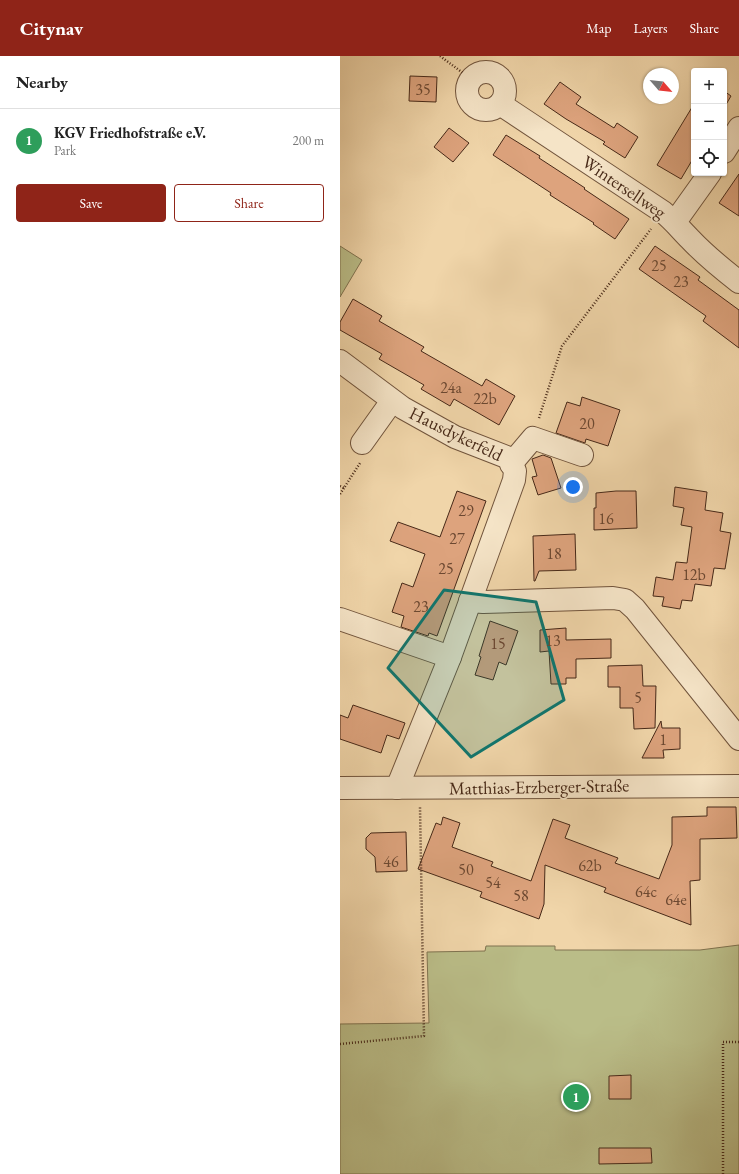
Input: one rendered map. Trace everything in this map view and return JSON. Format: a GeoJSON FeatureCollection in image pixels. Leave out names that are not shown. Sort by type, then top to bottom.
{"type":"FeatureCollection","features":[{"type":"Feature","properties":{"kind":"street","name":"Wintersellweg"},"geometry":{"type":"LineString","coordinates":[[471,79],[480,73],[488,72],[497,76],[505,87],[504,98],[500,104],[669,217],[716,264],[739,282]]}},
{"type":"Feature","properties":{"kind":"street"},"geometry":{"type":"LineString","coordinates":[[727,147],[739,128]]}},
{"type":"Feature","properties":{"kind":"street"},"geometry":{"type":"LineString","coordinates":[[669,217],[707,176]]}},
{"type":"Feature","properties":{"kind":"street","name":"Hausdykerfeld"},"geometry":{"type":"LineString","coordinates":[[340,361],[392,401],[455,437],[509,458],[515,471],[514,480],[450,657],[397,788]]}},
{"type":"Feature","properties":{"kind":"street"},"geometry":{"type":"LineString","coordinates":[[362,443],[392,401]]}},
{"type":"Feature","properties":{"kind":"street"},"geometry":{"type":"LineString","coordinates":[[511,464],[533,438],[582,455]]}},
{"type":"Feature","properties":{"kind":"street"},"geometry":{"type":"LineString","coordinates":[[470,601],[613,598],[625,600],[635,609],[739,739]]}},
{"type":"Feature","properties":{"kind":"street"},"geometry":{"type":"LineString","coordinates":[[340,619],[450,657]]}},
{"type":"Feature","properties":{"kind":"street","name":"Matthias-Erzberger-Straße"},"geometry":{"type":"LineString","coordinates":[[340,788],[420,789],[739,786]]}},
{"type":"Feature","properties":{"kind":"path"},"geometry":{"type":"LineString","coordinates":[[440,56],[471,79]]}},
{"type":"Feature","properties":{"kind":"path"},"geometry":{"type":"LineString","coordinates":[[544,404],[562,346],[669,217]]}},
{"type":"Feature","properties":{"kind":"path"},"geometry":{"type":"LineString","coordinates":[[340,494],[344,488]]}},
{"type":"Feature","properties":{"kind":"path"},"geometry":{"type":"LineString","coordinates":[[340,1044],[424,1036],[420,789]]}},
{"type":"Feature","properties":{"kind":"path"},"geometry":{"type":"LineString","coordinates":[[723,1174],[723,1042],[739,1042]]}},
{"type":"Feature","properties":{"kind":"highlighted area"},"geometry":{"type":"Polygon","coordinates":[[[444,590],[536,602],[564,700],[471,757],[388,668],[444,590]]]}},
{"type":"Feature","properties":{"kind":"green space"},"geometry":{"type":"Polygon","coordinates":[[[340,246],[362,260],[340,297],[340,246]]]}},
{"type":"Feature","properties":{"kind":"green space"},"geometry":{"type":"Polygon","coordinates":[[[739,945],[739,1174],[340,1174],[340,1024],[429,1023],[427,952],[485,951],[486,946],[555,946],[555,950],[700,950],[739,945]]]}},
{"type":"Feature","properties":{"kind":"building"},"geometry":{"type":"Polygon","coordinates":[[[410,76],[437,77],[436,102],[409,101],[410,76]]]}},
{"type":"Feature","properties":{"kind":"building"},"geometry":{"type":"Polygon","coordinates":[[[560,82],[581,97],[576,104],[614,128],[617,123],[638,137],[625,158],[603,144],[605,142],[544,104],[560,82]]]}},
{"type":"Feature","properties":{"kind":"building"},"geometry":{"type":"Polygon","coordinates":[[[727,93],[731,96],[727,103],[727,93]]]}},
{"type":"Feature","properties":{"kind":"building"},"geometry":{"type":"Polygon","coordinates":[[[691,109],[691,162],[681,179],[657,165],[691,109]]]}},
{"type":"Feature","properties":{"kind":"building"},"geometry":{"type":"Polygon","coordinates":[[[449,128],[469,143],[453,162],[434,147],[449,128]]]}},
{"type":"Feature","properties":{"kind":"building"},"geometry":{"type":"Polygon","coordinates":[[[506,135],[540,156],[539,158],[629,219],[615,239],[593,224],[594,223],[550,195],[551,193],[493,155],[506,135]]]}},
{"type":"Feature","properties":{"kind":"building"},"geometry":{"type":"Polygon","coordinates":[[[739,174],[739,216],[719,203],[739,174]]]}},
{"type":"Feature","properties":{"kind":"building"},"geometry":{"type":"Polygon","coordinates":[[[655,246],[700,277],[698,280],[739,310],[739,348],[703,321],[706,316],[639,269],[655,246]]]}},
{"type":"Feature","properties":{"kind":"building"},"geometry":{"type":"Polygon","coordinates":[[[353,299],[382,316],[379,321],[424,347],[421,351],[482,386],[486,379],[515,396],[499,425],[454,399],[450,406],[421,389],[424,385],[379,359],[382,354],[340,330],[340,322],[353,299]]]}},
{"type":"Feature","properties":{"kind":"building"},"geometry":{"type":"Polygon","coordinates":[[[582,397],[620,410],[608,446],[586,439],[585,443],[556,433],[567,402],[580,406],[582,397]]]}},
{"type":"Feature","properties":{"kind":"building"},"geometry":{"type":"Polygon","coordinates":[[[543,455],[551,458],[561,488],[538,495],[532,477],[537,476],[532,459],[543,455]]]}},
{"type":"Feature","properties":{"kind":"building"},"geometry":{"type":"Polygon","coordinates":[[[675,487],[707,492],[705,510],[723,513],[720,531],[731,533],[725,569],[714,568],[711,586],[695,584],[692,601],[682,600],[680,609],[662,606],[664,597],[653,596],[656,577],[673,580],[676,562],[687,563],[692,527],[681,525],[684,508],[673,506],[675,487]]]}},
{"type":"Feature","properties":{"kind":"building"},"geometry":{"type":"Polygon","coordinates":[[[457,491],[486,501],[437,636],[429,633],[428,636],[401,627],[404,616],[392,612],[402,583],[413,587],[425,554],[390,541],[398,522],[440,537],[457,491]]]}},
{"type":"Feature","properties":{"kind":"building"},"geometry":{"type":"Polygon","coordinates":[[[636,491],[637,528],[594,530],[596,493],[636,491]]]}},
{"type":"Feature","properties":{"kind":"building"},"geometry":{"type":"Polygon","coordinates":[[[575,534],[576,570],[539,571],[534,581],[533,536],[575,534]]]}},
{"type":"Feature","properties":{"kind":"building"},"geometry":{"type":"Polygon","coordinates":[[[490,621],[518,631],[506,665],[499,662],[493,680],[475,675],[481,657],[479,656],[490,621]]]}},
{"type":"Feature","properties":{"kind":"building"},"geometry":{"type":"Polygon","coordinates":[[[566,628],[566,640],[611,639],[611,658],[576,659],[576,678],[566,678],[566,684],[551,684],[549,651],[540,652],[540,630],[566,628]]]}},
{"type":"Feature","properties":{"kind":"building"},"geometry":{"type":"Polygon","coordinates":[[[642,665],[643,686],[656,686],[655,728],[634,729],[633,708],[620,708],[620,687],[608,687],[608,666],[642,665]]]}},
{"type":"Feature","properties":{"kind":"building"},"geometry":{"type":"Polygon","coordinates":[[[353,705],[405,723],[399,739],[387,735],[381,753],[340,739],[340,715],[348,718],[353,705]]]}},
{"type":"Feature","properties":{"kind":"building"},"geometry":{"type":"Polygon","coordinates":[[[661,721],[662,728],[680,728],[680,749],[663,750],[664,758],[642,758],[661,721]]]}},
{"type":"Feature","properties":{"kind":"building"},"geometry":{"type":"Polygon","coordinates":[[[707,807],[736,807],[737,838],[700,839],[700,880],[690,881],[691,925],[604,892],[606,888],[545,865],[544,904],[539,919],[480,897],[482,892],[418,869],[436,823],[441,825],[443,817],[460,823],[452,847],[493,862],[491,866],[531,881],[553,819],[570,825],[565,838],[618,858],[615,863],[659,879],[672,845],[672,817],[707,816],[707,807]]]}},
{"type":"Feature","properties":{"kind":"building"},"geometry":{"type":"Polygon","coordinates":[[[406,832],[407,871],[376,872],[375,857],[366,849],[366,838],[371,833],[406,832]]]}},
{"type":"Feature","properties":{"kind":"building"},"geometry":{"type":"Polygon","coordinates":[[[631,1075],[631,1099],[609,1099],[609,1076],[631,1075]]]}},
{"type":"Feature","properties":{"kind":"building"},"geometry":{"type":"Polygon","coordinates":[[[599,1148],[651,1148],[652,1163],[599,1164],[599,1148]]]}},
{"type":"Feature","properties":{"kind":"place","name":"KGV Friedhofstraße e.V."},"geometry":{"type":"Point","coordinates":[576,1097]}}]}
